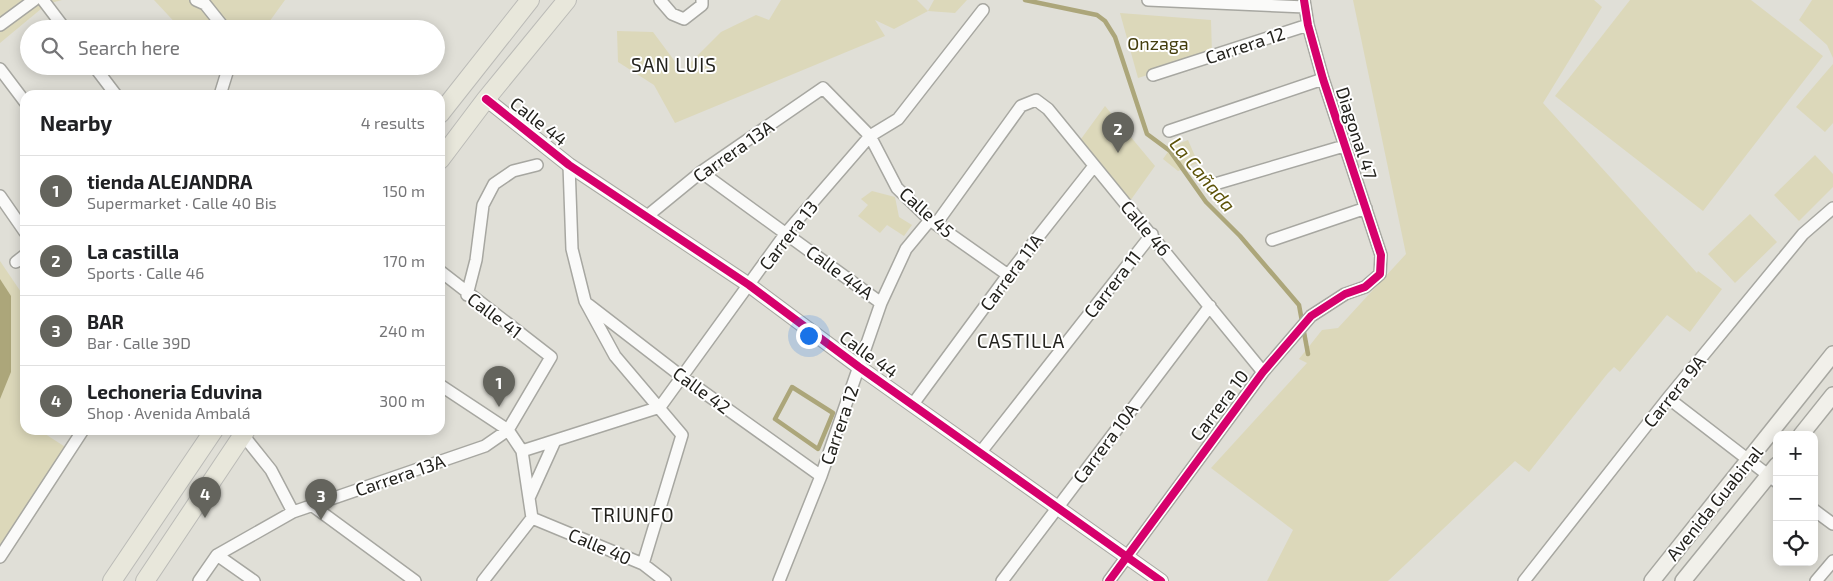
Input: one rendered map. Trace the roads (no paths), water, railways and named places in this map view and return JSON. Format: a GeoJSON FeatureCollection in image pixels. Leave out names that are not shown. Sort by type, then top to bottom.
{"type":"FeatureCollection","features":[{"type":"Feature","properties":{"kind":"main road"},"geometry":{"type":"LineString","coordinates":[[445,153],[486,99],[567,0]]}},
{"type":"Feature","properties":{"kind":"main road"},"geometry":{"type":"LineString","coordinates":[[445,107],[526,2]]}},
{"type":"Feature","properties":{"kind":"main road","name":"Avenida Guabinal"},"geometry":{"type":"LineString","coordinates":[[1652,581],[1833,354]]}},
{"type":"Feature","properties":{"kind":"main road"},"geometry":{"type":"LineString","coordinates":[[1804,431],[1833,395]]}},
{"type":"Feature","properties":{"kind":"main road"},"geometry":{"type":"LineString","coordinates":[[112,581],[211,435]]}},
{"type":"Feature","properties":{"kind":"main road"},"geometry":{"type":"LineString","coordinates":[[145,581],[242,435]]}},
{"type":"Feature","properties":{"kind":"main road","name":"Avenida Guabinal"},"geometry":{"type":"LineString","coordinates":[[1683,581],[1773,476]]}},
{"type":"Feature","properties":{"kind":"street"},"geometry":{"type":"LineString","coordinates":[[0,25],[34,0]]}},
{"type":"Feature","properties":{"kind":"street"},"geometry":{"type":"LineString","coordinates":[[43,0],[58,20]]}},
{"type":"Feature","properties":{"kind":"street"},"geometry":{"type":"LineString","coordinates":[[196,0],[205,4],[218,20]]}},
{"type":"Feature","properties":{"kind":"street"},"geometry":{"type":"LineString","coordinates":[[660,0],[672,14],[684,19],[702,5],[702,0]]}},
{"type":"Feature","properties":{"kind":"street"},"geometry":{"type":"LineString","coordinates":[[1153,0],[1304,4]]}},
{"type":"Feature","properties":{"kind":"street","name":"Diagonal 47"},"geometry":{"type":"LineString","coordinates":[[1304,4],[1308,25],[1344,146],[1381,254],[1380,274]]}},
{"type":"Feature","properties":{"kind":"street","name":"Carrera 13"},"geometry":{"type":"LineString","coordinates":[[660,406],[786,233],[870,136],[898,119],[983,10]]}},
{"type":"Feature","properties":{"kind":"street","name":"Carrera 12"},"geometry":{"type":"LineString","coordinates":[[1154,75],[1308,25]]}},
{"type":"Feature","properties":{"kind":"street"},"geometry":{"type":"LineString","coordinates":[[0,69],[20,95]]}},
{"type":"Feature","properties":{"kind":"street"},"geometry":{"type":"LineString","coordinates":[[101,75],[112,90]]}},
{"type":"Feature","properties":{"kind":"street"},"geometry":{"type":"LineString","coordinates":[[222,90],[226,75]]}},
{"type":"Feature","properties":{"kind":"street"},"geometry":{"type":"LineString","coordinates":[[1169,131],[1324,79]]}},
{"type":"Feature","properties":{"kind":"street","name":"Calle 45"},"geometry":{"type":"LineString","coordinates":[[823,88],[870,136],[898,188],[933,222],[1008,275]]}},
{"type":"Feature","properties":{"kind":"street","name":"Carrera 13A"},"geometry":{"type":"LineString","coordinates":[[646,217],[701,172],[823,88]]}},
{"type":"Feature","properties":{"kind":"street","name":"Calle 44"},"geometry":{"type":"LineString","coordinates":[[486,99],[569,164],[749,285],[1056,508],[1161,581]]}},
{"type":"Feature","properties":{"kind":"street","name":"Calle 46"},"geometry":{"type":"LineString","coordinates":[[1021,106],[1036,100],[1048,109],[1263,372]]}},
{"type":"Feature","properties":{"kind":"street","name":"Carrera 12"},"geometry":{"type":"LineString","coordinates":[[779,581],[821,476],[881,303],[906,249],[933,222],[1021,106]]}},
{"type":"Feature","properties":{"kind":"street"},"geometry":{"type":"LineString","coordinates":[[1215,184],[1344,146]]}},
{"type":"Feature","properties":{"kind":"street"},"geometry":{"type":"LineString","coordinates":[[467,294],[476,260],[484,205],[494,184],[513,171],[537,164]]}},
{"type":"Feature","properties":{"kind":"street"},"geometry":{"type":"LineString","coordinates":[[569,164],[572,249],[585,301],[615,356],[660,406],[682,434],[643,564]]}},
{"type":"Feature","properties":{"kind":"street","name":"Carrera 11A"},"geometry":{"type":"LineString","coordinates":[[913,404],[1008,275],[1094,166]]}},
{"type":"Feature","properties":{"kind":"street","name":"Calle 44A"},"geometry":{"type":"LineString","coordinates":[[701,172],[881,303]]}},
{"type":"Feature","properties":{"kind":"street"},"geometry":{"type":"LineString","coordinates":[[0,196],[20,225]]}},
{"type":"Feature","properties":{"kind":"street"},"geometry":{"type":"LineString","coordinates":[[1272,240],[1366,208]]}},
{"type":"Feature","properties":{"kind":"street","name":"Carrera 9A"},"geometry":{"type":"LineString","coordinates":[[1524,581],[1668,398],[1803,234],[1833,208]]}},
{"type":"Feature","properties":{"kind":"street","name":"Carrera 11"},"geometry":{"type":"LineString","coordinates":[[980,452],[1152,234]]}},
{"type":"Feature","properties":{"kind":"street","name":"Carrera 10"},"geometry":{"type":"LineString","coordinates":[[1109,581],[1263,372],[1311,316],[1345,294],[1365,287],[1380,274]]}},
{"type":"Feature","properties":{"kind":"street","name":"Calle 41"},"geometry":{"type":"LineString","coordinates":[[445,275],[551,357]]}},
{"type":"Feature","properties":{"kind":"street","name":"Calle 42"},"geometry":{"type":"LineString","coordinates":[[585,301],[681,376],[821,476]]}},
{"type":"Feature","properties":{"kind":"street","name":"Carrera 10A"},"geometry":{"type":"LineString","coordinates":[[1002,581],[1210,306]]}},
{"type":"Feature","properties":{"kind":"street","name":"Carrera 13A"},"geometry":{"type":"LineString","coordinates":[[199,581],[217,555],[293,512],[485,446],[508,430],[551,357]]}},
{"type":"Feature","properties":{"kind":"street"},"geometry":{"type":"LineString","coordinates":[[445,388],[508,430],[522,452],[532,518],[483,581]]}},
{"type":"Feature","properties":{"kind":"street"},"geometry":{"type":"LineString","coordinates":[[1668,398],[1748,461],[1773,474]]}},
{"type":"Feature","properties":{"kind":"street"},"geometry":{"type":"LineString","coordinates":[[522,452],[554,443],[660,406]]}},
{"type":"Feature","properties":{"kind":"street"},"geometry":{"type":"LineString","coordinates":[[0,557],[80,435]]}},
{"type":"Feature","properties":{"kind":"street"},"geometry":{"type":"LineString","coordinates":[[246,435],[271,470],[293,512]]}},
{"type":"Feature","properties":{"kind":"street"},"geometry":{"type":"LineString","coordinates":[[529,498],[554,443]]}},
{"type":"Feature","properties":{"kind":"street"},"geometry":{"type":"LineString","coordinates":[[313,506],[415,581]]}},
{"type":"Feature","properties":{"kind":"street"},"geometry":{"type":"LineString","coordinates":[[1818,513],[1833,524]]}},
{"type":"Feature","properties":{"kind":"street","name":"Calle 40"},"geometry":{"type":"LineString","coordinates":[[532,518],[643,564],[665,581]]}},
{"type":"Feature","properties":{"kind":"street"},"geometry":{"type":"LineString","coordinates":[[217,555],[254,581]]}},
{"type":"Feature","properties":{"kind":"street"},"geometry":{"type":"LineString","coordinates":[[1816,581],[1833,561]]}},
{"type":"Feature","properties":{"kind":"waterway","name":"La Cañada"},"geometry":{"type":"LineString","coordinates":[[1025,0],[1097,15],[1105,21],[1115,37],[1147,134],[1170,151],[1206,202],[1240,236],[1299,305],[1308,354]]}},
{"type":"Feature","properties":{"kind":"waterway"},"geometry":{"type":"LineString","coordinates":[[792,387],[833,413],[818,449],[775,419],[792,387]]}},
{"type":"Feature","properties":{"kind":"place","name":"La castilla"},"geometry":{"type":"Point","coordinates":[1118,153]}},
{"type":"Feature","properties":{"kind":"place","name":"tienda ALEJANDRA"},"geometry":{"type":"Point","coordinates":[499,407]}},
{"type":"Feature","properties":{"kind":"place","name":"Lechoneria Eduvina"},"geometry":{"type":"Point","coordinates":[205,518]}},
{"type":"Feature","properties":{"kind":"place","name":"BAR"},"geometry":{"type":"Point","coordinates":[321,520]}},
{"type":"Feature","properties":{"kind":"district","name":"SAN LUIS"},"geometry":{"type":"Point","coordinates":[674,64]}},
{"type":"Feature","properties":{"kind":"district","name":"CASTILLA"},"geometry":{"type":"Point","coordinates":[1021,340]}},
{"type":"Feature","properties":{"kind":"district","name":"TRIUNFO"},"geometry":{"type":"Point","coordinates":[633,514]}},
{"type":"Feature","properties":{"kind":"park label","name":"Onzaga"},"geometry":{"type":"Point","coordinates":[1158,43]}}]}
